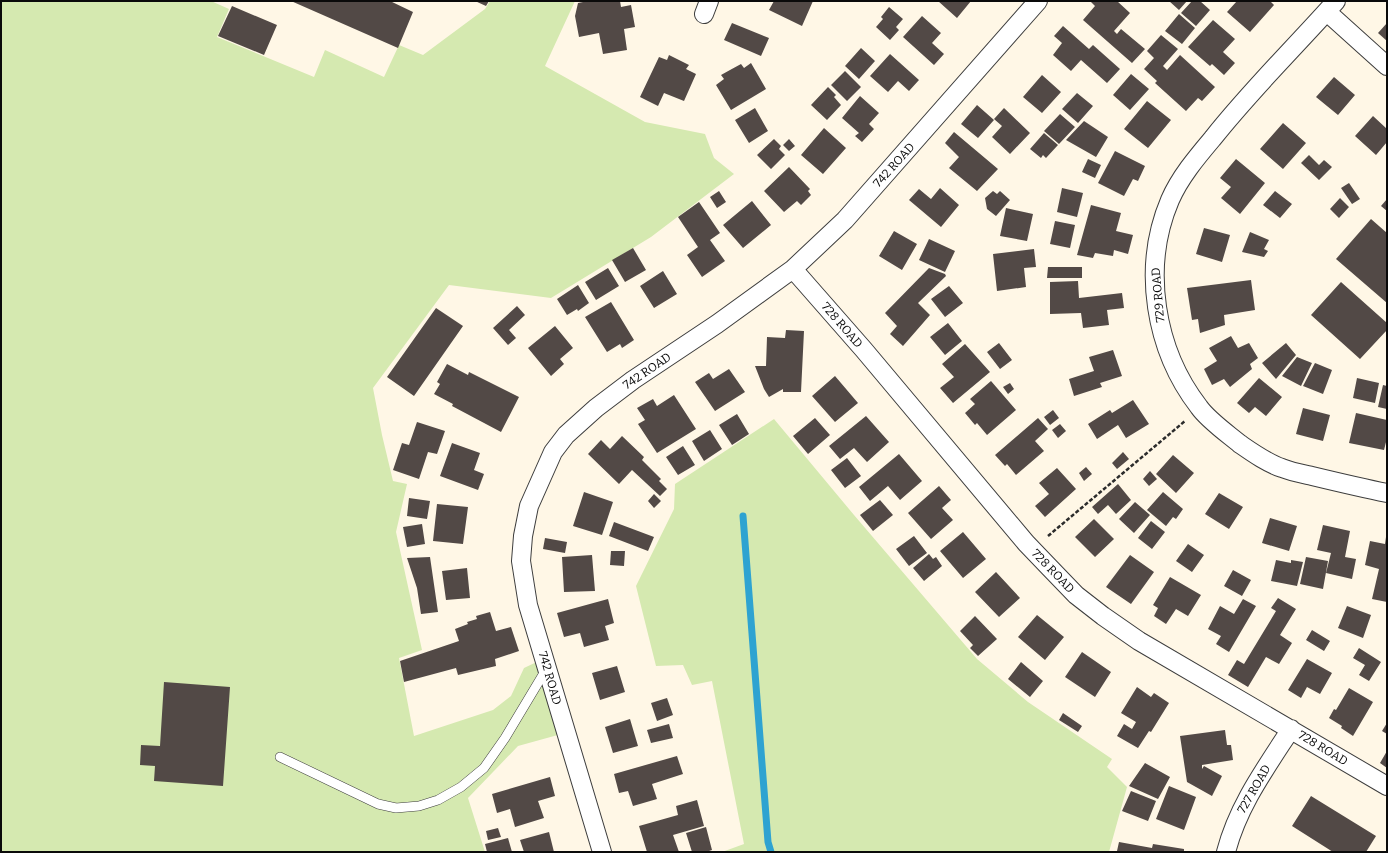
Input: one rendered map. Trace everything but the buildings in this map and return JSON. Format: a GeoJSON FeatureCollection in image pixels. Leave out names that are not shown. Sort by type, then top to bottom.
{"type":"FeatureCollection","features":[{"type":"Feature","properties":{"kind":"street","name":"742 ROAD"},"geometry":{"type":"LineString","coordinates":[[602,852],[528,605],[522,561],[523,536],[529,506],[553,452],[566,435],[596,408],[632,380],[717,324],[793,269],[845,220],[1038,1]]}},
{"type":"Feature","properties":{"kind":"street"},"geometry":{"type":"LineString","coordinates":[[1331,6],[1387,66]]}},
{"type":"Feature","properties":{"kind":"street","name":"729 ROAD"},"geometry":{"type":"LineString","coordinates":[[1331,6],[1229,117],[1186,173],[1170,200],[1161,226],[1156,254],[1154,282],[1156,308],[1162,334],[1180,380],[1200,409],[1230,436],[1255,454],[1282,469],[1387,493]]}},
{"type":"Feature","properties":{"kind":"street","name":"728 ROAD"},"geometry":{"type":"LineString","coordinates":[[793,269],[864,350],[1033,550],[1076,595],[1139,641],[1387,786]]}},
{"type":"Feature","properties":{"kind":"street","name":"727 ROAD"},"geometry":{"type":"LineString","coordinates":[[1226,852],[1234,824],[1249,793],[1291,730]]}},
{"type":"Feature","properties":{"kind":"lane"},"geometry":{"type":"LineString","coordinates":[[280,757],[378,804],[396,808],[419,806],[438,800],[461,787],[484,768],[505,738],[546,668]]}},
{"type":"Feature","properties":{"kind":"path"},"geometry":{"type":"LineString","coordinates":[[1033,550],[1200,409]]}},
{"type":"Feature","properties":{"kind":"green space"},"geometry":{"type":"Polygon","coordinates":[[[1,1],[211,1],[229,9],[217,37],[314,77],[325,50],[384,77],[399,45],[423,55],[485,9],[490,1],[575,1],[545,66],[645,122],[705,134],[714,158],[734,174],[651,237],[551,298],[449,285],[373,388],[393,481],[407,484],[396,532],[422,650],[399,658],[414,736],[493,710],[511,696],[524,668],[543,659],[565,733],[518,746],[468,798],[485,852],[1,852],[1,1]]]}},
{"type":"Feature","properties":{"kind":"green space"},"geometry":{"type":"Polygon","coordinates":[[[774,419],[977,659],[1028,702],[1112,759],[1107,767],[1127,787],[1109,852],[722,852],[744,844],[712,681],[692,685],[683,665],[656,666],[636,586],[674,509],[675,484],[774,419]]]}},
{"type":"Feature","properties":{"kind":"waterway"},"geometry":{"type":"LineString","coordinates":[[743,516],[768,842],[771,852]]}}]}
